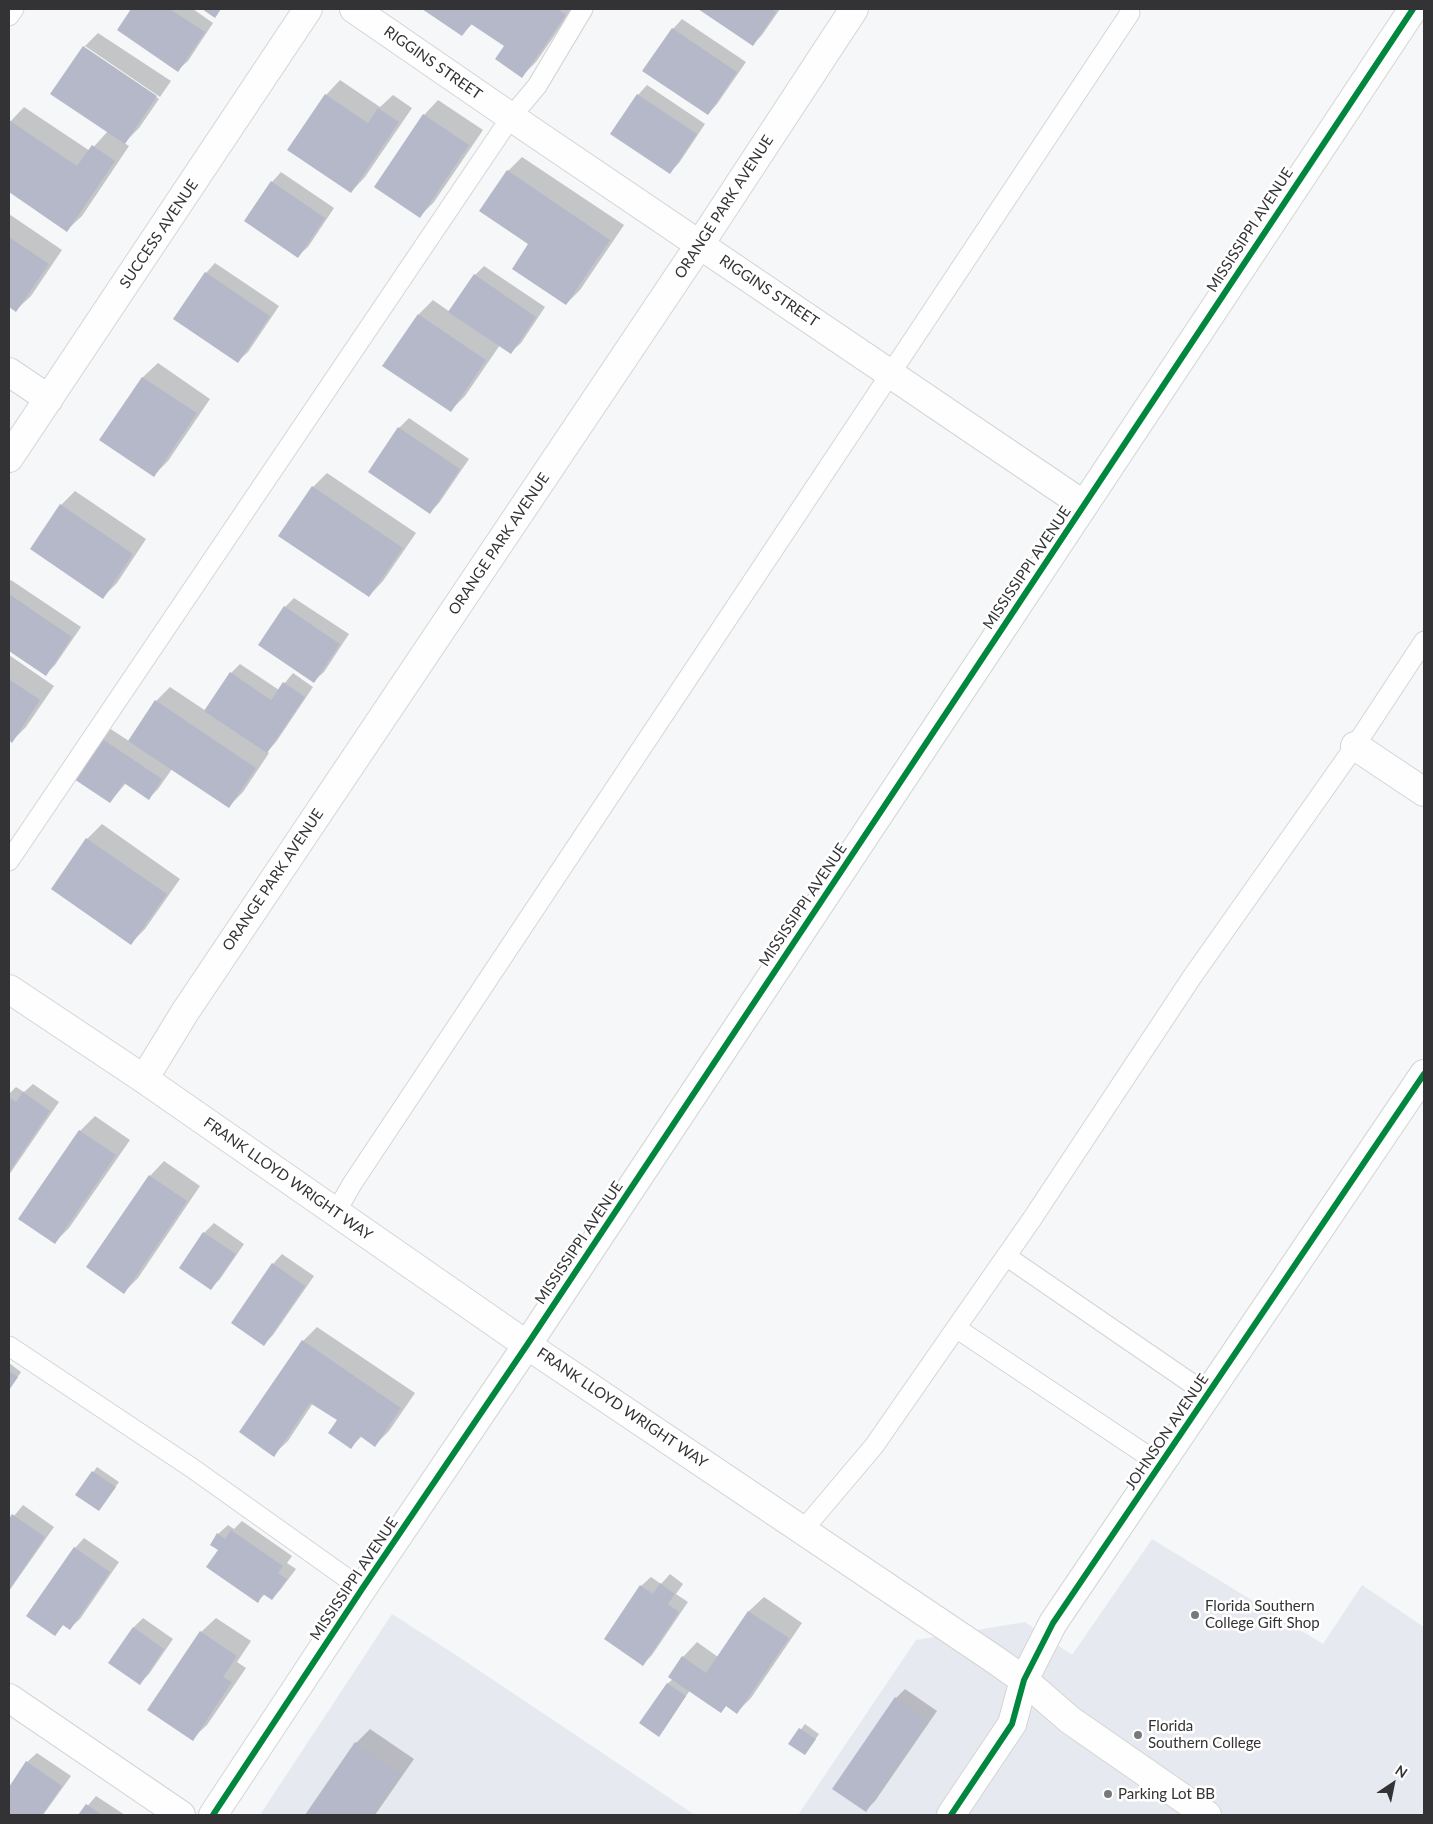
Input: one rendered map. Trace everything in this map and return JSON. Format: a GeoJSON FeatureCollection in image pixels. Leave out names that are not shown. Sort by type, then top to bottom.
{"type":"FeatureCollection","features":[{"type":"Feature","properties":{"kind":"street","name":"SUCCESS AVENUE"},"geometry":{"type":"LineString","coordinates":[[9,458],[308,9]]}},
{"type":"Feature","properties":{"kind":"street","name":"RIGGINS STREET"},"geometry":{"type":"LineString","coordinates":[[354,9],[1084,505]]}},
{"type":"Feature","properties":{"kind":"street","name":"ORANGE PARK AVENUE"},"geometry":{"type":"LineString","coordinates":[[144,1079],[185,1012],[700,244],[854,9]]}},
{"type":"Feature","properties":{"kind":"street","name":"MISSISSIPPI AVENUE"},"geometry":{"type":"LineString","coordinates":[[213,1815],[1413,9]]}},
{"type":"Feature","properties":{"kind":"street"},"geometry":{"type":"LineString","coordinates":[[9,372],[49,399]]}},
{"type":"Feature","properties":{"kind":"street"},"geometry":{"type":"LineString","coordinates":[[1355,746],[1424,792]]}},
{"type":"Feature","properties":{"kind":"street","name":"FRANK LLOYD WRIGHT WAY"},"geometry":{"type":"LineString","coordinates":[[9,989],[144,1079],[527,1345],[1024,1680],[1070,1720],[1206,1815]]}},
{"type":"Feature","properties":{"kind":"street","name":"JOHNSON AVENUE"},"geometry":{"type":"LineString","coordinates":[[952,1815],[1012,1724],[1024,1680],[1053,1624],[1424,1074]]}},
{"type":"Feature","properties":{"kind":"street"},"geometry":{"type":"LineString","coordinates":[[9,1698],[181,1815]]}},
{"type":"Feature","properties":{"kind":"lane"},"geometry":{"type":"LineString","coordinates":[[9,16],[14,9]]}},
{"type":"Feature","properties":{"kind":"lane"},"geometry":{"type":"LineString","coordinates":[[9,861],[511,117],[537,86],[583,9]]}},
{"type":"Feature","properties":{"kind":"lane"},"geometry":{"type":"LineString","coordinates":[[336,1212],[352,1184],[1130,13]]}},
{"type":"Feature","properties":{"kind":"lane"},"geometry":{"type":"LineString","coordinates":[[803,1530],[874,1446],[1006,1256],[1192,977],[1355,746],[1424,641]]}},
{"type":"Feature","properties":{"kind":"lane"},"geometry":{"type":"LineString","coordinates":[[1006,1256],[1207,1394]]}},
{"type":"Feature","properties":{"kind":"lane"},"geometry":{"type":"LineString","coordinates":[[956,1328],[1160,1464]]}},
{"type":"Feature","properties":{"kind":"lane"},"geometry":{"type":"LineString","coordinates":[[9,1346],[192,1468],[362,1589]]}},
{"type":"Feature","properties":{"kind":"shaded area","name":"Florida Southern College"},"geometry":{"type":"Polygon","coordinates":[[[1152,1539],[1323,1644],[1362,1585],[1424,1627],[1424,1815],[798,1815],[916,1640],[1025,1622],[1072,1655],[1152,1539]]]}},
{"type":"Feature","properties":{"kind":"shaded area"},"geometry":{"type":"Polygon","coordinates":[[[392,1614],[459,1657],[695,1815],[260,1815],[392,1614]]]}},
{"type":"Feature","properties":{"kind":"building"},"geometry":{"type":"Polygon","coordinates":[[[131,9],[170,9],[205,32],[178,72],[117,30],[131,9]]]}},
{"type":"Feature","properties":{"kind":"building"},"geometry":{"type":"Polygon","coordinates":[[[202,9],[221,9],[215,18],[202,9]]]}},
{"type":"Feature","properties":{"kind":"building"},"geometry":{"type":"Polygon","coordinates":[[[422,9],[558,9],[566,15],[522,78],[495,59],[504,46],[471,24],[462,36],[422,9]]]}},
{"type":"Feature","properties":{"kind":"building"},"geometry":{"type":"Polygon","coordinates":[[[698,9],[771,9],[776,12],[753,46],[698,9]]]}},
{"type":"Feature","properties":{"kind":"building"},"geometry":{"type":"Polygon","coordinates":[[[672,28],[737,72],[708,115],[642,71],[672,28]]]}},
{"type":"Feature","properties":{"kind":"building"},"geometry":{"type":"Polygon","coordinates":[[[83,46],[157,96],[125,144],[50,94],[83,46]]]}},
{"type":"Feature","properties":{"kind":"building"},"geometry":{"type":"Polygon","coordinates":[[[325,94],[368,123],[378,108],[399,122],[351,193],[287,150],[325,94]]]}},
{"type":"Feature","properties":{"kind":"building"},"geometry":{"type":"Polygon","coordinates":[[[637,94],[697,134],[670,174],[610,134],[637,94]]]}},
{"type":"Feature","properties":{"kind":"building"},"geometry":{"type":"Polygon","coordinates":[[[423,114],[469,145],[420,218],[374,187],[423,114]]]}},
{"type":"Feature","properties":{"kind":"building"},"geometry":{"type":"Polygon","coordinates":[[[9,120],[77,166],[92,145],[115,161],[67,232],[9,192],[9,120]]]}},
{"type":"Feature","properties":{"kind":"building"},"geometry":{"type":"Polygon","coordinates":[[[507,170],[610,240],[566,305],[512,269],[528,244],[479,211],[507,170]]]}},
{"type":"Feature","properties":{"kind":"building"},"geometry":{"type":"Polygon","coordinates":[[[271,181],[325,218],[298,258],[244,221],[271,181]]]}},
{"type":"Feature","properties":{"kind":"building"},"geometry":{"type":"Polygon","coordinates":[[[9,237],[49,264],[16,312],[9,307],[9,237]]]}},
{"type":"Feature","properties":{"kind":"building"},"geometry":{"type":"Polygon","coordinates":[[[205,272],[270,316],[238,363],[173,319],[205,272]]]}},
{"type":"Feature","properties":{"kind":"building"},"geometry":{"type":"Polygon","coordinates":[[[474,274],[536,317],[511,354],[448,312],[474,274]]]}},
{"type":"Feature","properties":{"kind":"building"},"geometry":{"type":"Polygon","coordinates":[[[418,314],[486,360],[451,412],[382,366],[418,314]]]}},
{"type":"Feature","properties":{"kind":"building"},"geometry":{"type":"Polygon","coordinates":[[[142,377],[197,413],[154,477],[99,440],[142,377]]]}},
{"type":"Feature","properties":{"kind":"building"},"geometry":{"type":"Polygon","coordinates":[[[398,427],[460,469],[430,514],[368,472],[398,427]]]}},
{"type":"Feature","properties":{"kind":"building"},"geometry":{"type":"Polygon","coordinates":[[[312,486],[403,548],[369,597],[278,536],[312,486]]]}},
{"type":"Feature","properties":{"kind":"building"},"geometry":{"type":"Polygon","coordinates":[[[60,504],[133,554],[103,599],[30,549],[60,504]]]}},
{"type":"Feature","properties":{"kind":"building"},"geometry":{"type":"Polygon","coordinates":[[[9,594],[72,637],[46,676],[9,651],[9,594]]]}},
{"type":"Feature","properties":{"kind":"building"},"geometry":{"type":"Polygon","coordinates":[[[284,606],[340,644],[314,683],[258,645],[284,606]]]}},
{"type":"Feature","properties":{"kind":"building"},"geometry":{"type":"Polygon","coordinates":[[[230,672],[271,700],[283,682],[305,697],[267,753],[204,711],[230,672]]]}},
{"type":"Feature","properties":{"kind":"building"},"geometry":{"type":"Polygon","coordinates":[[[9,679],[40,700],[12,743],[9,740],[9,679]]]}},
{"type":"Feature","properties":{"kind":"building"},"geometry":{"type":"Polygon","coordinates":[[[155,700],[256,768],[229,808],[128,741],[155,700]]]}},
{"type":"Feature","properties":{"kind":"building"},"geometry":{"type":"Polygon","coordinates":[[[98,736],[162,779],[149,800],[124,783],[110,803],[71,777],[98,736]]]}},
{"type":"Feature","properties":{"kind":"building"},"geometry":{"type":"Polygon","coordinates":[[[86,838],[167,894],[131,945],[51,889],[86,838]]]}},
{"type":"Feature","properties":{"kind":"building"},"geometry":{"type":"Polygon","coordinates":[[[23,1092],[50,1111],[9,1172],[9,1097],[16,1102],[23,1092]]]}},
{"type":"Feature","properties":{"kind":"building"},"geometry":{"type":"Polygon","coordinates":[[[79,1130],[116,1155],[55,1244],[18,1219],[79,1130]]]}},
{"type":"Feature","properties":{"kind":"building"},"geometry":{"type":"Polygon","coordinates":[[[149,1175],[187,1201],[124,1294],[86,1267],[149,1175]]]}},
{"type":"Feature","properties":{"kind":"building"},"geometry":{"type":"Polygon","coordinates":[[[203,1232],[236,1254],[211,1290],[179,1268],[203,1232]]]}},
{"type":"Feature","properties":{"kind":"building"},"geometry":{"type":"Polygon","coordinates":[[[272,1263],[305,1286],[264,1346],[231,1323],[272,1263]]]}},
{"type":"Feature","properties":{"kind":"building"},"geometry":{"type":"Polygon","coordinates":[[[302,1340],[401,1408],[375,1447],[360,1436],[351,1449],[328,1433],[337,1420],[310,1403],[274,1457],[239,1432],[302,1340]]]}},
{"type":"Feature","properties":{"kind":"building"},"geometry":{"type":"Polygon","coordinates":[[[9,1371],[18,1377],[9,1390],[9,1371]]]}},
{"type":"Feature","properties":{"kind":"building"},"geometry":{"type":"Polygon","coordinates":[[[92,1471],[116,1487],[99,1511],[75,1495],[92,1471]]]}},
{"type":"Feature","properties":{"kind":"building"},"geometry":{"type":"Polygon","coordinates":[[[12,1514],[45,1537],[9,1590],[9,1519],[12,1514]]]}},
{"type":"Feature","properties":{"kind":"building"},"geometry":{"type":"Polygon","coordinates":[[[231,1530],[283,1566],[278,1573],[287,1579],[272,1600],[263,1594],[258,1603],[206,1567],[218,1550],[210,1545],[217,1533],[225,1539],[231,1530]]]}},
{"type":"Feature","properties":{"kind":"building"},"geometry":{"type":"Polygon","coordinates":[[[74,1547],[110,1572],[70,1630],[63,1625],[55,1636],[26,1616],[74,1547]]]}},
{"type":"Feature","properties":{"kind":"building"},"geometry":{"type":"Polygon","coordinates":[[[660,1583],[675,1594],[668,1604],[679,1612],[643,1666],[604,1639],[640,1585],[653,1594],[660,1583]]]}},
{"type":"Feature","properties":{"kind":"building"},"geometry":{"type":"Polygon","coordinates":[[[748,1611],[789,1638],[737,1714],[726,1706],[721,1713],[668,1677],[682,1656],[706,1673],[748,1611]]]}},
{"type":"Feature","properties":{"kind":"building"},"geometry":{"type":"Polygon","coordinates":[[[133,1627],[164,1649],[140,1685],[108,1663],[133,1627]]]}},
{"type":"Feature","properties":{"kind":"building"},"geometry":{"type":"Polygon","coordinates":[[[200,1631],[237,1656],[223,1677],[232,1682],[193,1741],[147,1710],[200,1631]]]}},
{"type":"Feature","properties":{"kind":"building"},"geometry":{"type":"Polygon","coordinates":[[[667,1683],[686,1696],[659,1737],[639,1723],[667,1683]]]}},
{"type":"Feature","properties":{"kind":"building"},"geometry":{"type":"Polygon","coordinates":[[[895,1697],[928,1721],[866,1812],[832,1789],[895,1697]]]}},
{"type":"Feature","properties":{"kind":"building"},"geometry":{"type":"Polygon","coordinates":[[[799,1728],[816,1739],[805,1755],[788,1744],[799,1728]]]}},
{"type":"Feature","properties":{"kind":"building"},"geometry":{"type":"Polygon","coordinates":[[[355,1742],[400,1774],[372,1815],[305,1815],[355,1742]]]}},
{"type":"Feature","properties":{"kind":"building"},"geometry":{"type":"Polygon","coordinates":[[[26,1761],[62,1786],[42,1815],[9,1815],[9,1787],[26,1761]]]}},
{"type":"Feature","properties":{"kind":"building"},"geometry":{"type":"Polygon","coordinates":[[[86,1804],[102,1815],[78,1815],[86,1804]]]}},
{"type":"Feature","properties":{"kind":"cycle path"},"geometry":{"type":"LineString","coordinates":[[213,1815],[1413,9]]}},
{"type":"Feature","properties":{"kind":"cycle path"},"geometry":{"type":"LineString","coordinates":[[951,1815],[1012,1724],[1024,1680],[1053,1623],[1424,1074]]}},
{"type":"Feature","properties":{"kind":"place","name":"Florida Southern College Gift Shop"},"geometry":{"type":"Point","coordinates":[1195,1615]}},
{"type":"Feature","properties":{"kind":"place","name":"Florida Southern College"},"geometry":{"type":"Point","coordinates":[1138,1735]}},
{"type":"Feature","properties":{"kind":"place","name":"Parking Lot BB"},"geometry":{"type":"Point","coordinates":[1108,1794]}}]}
